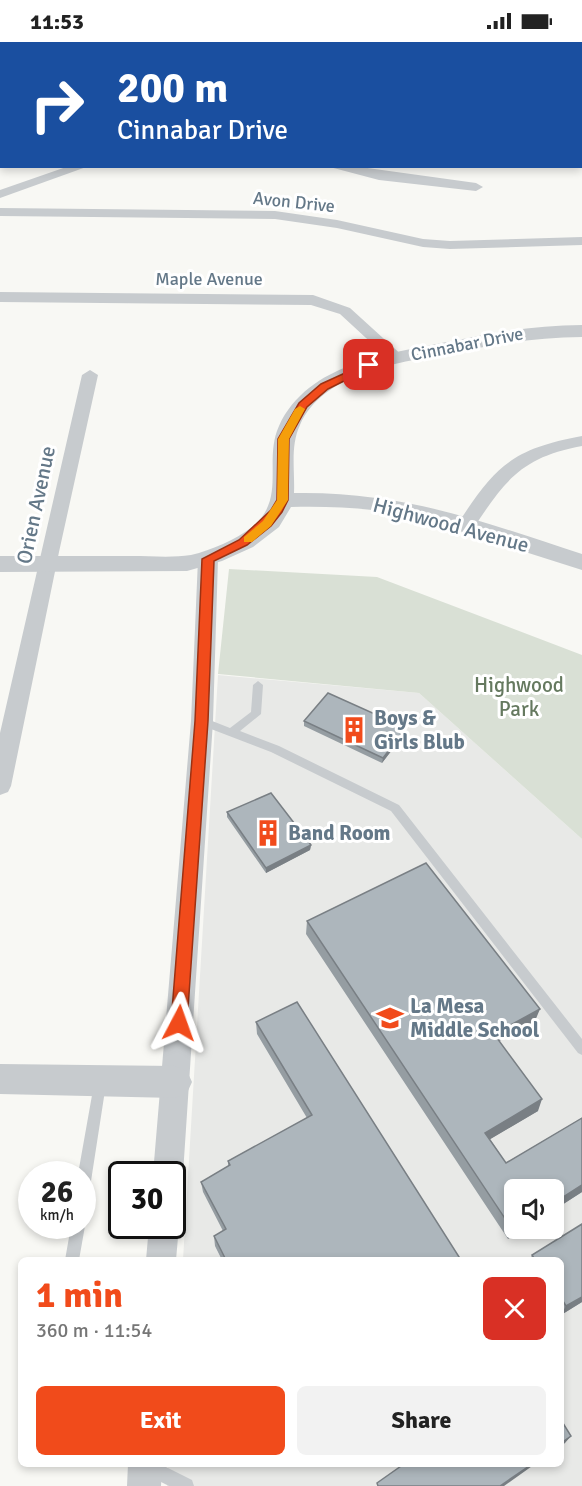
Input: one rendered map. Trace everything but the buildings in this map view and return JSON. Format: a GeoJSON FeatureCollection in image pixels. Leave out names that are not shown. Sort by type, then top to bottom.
{"type":"FeatureCollection","features":[{"type":"Feature","properties":{"kind":"street"},"geometry":{"type":"LineString","coordinates":[[0,194],[77,168]]}},
{"type":"Feature","properties":{"kind":"street"},"geometry":{"type":"LineString","coordinates":[[342,168],[380,176],[476,186]]}},
{"type":"Feature","properties":{"kind":"street","name":"Avon Drive"},"geometry":{"type":"LineString","coordinates":[[0,212],[276,215],[337,224],[423,243],[450,245],[582,241]]}},
{"type":"Feature","properties":{"kind":"street","name":"Maple Avenue"},"geometry":{"type":"LineString","coordinates":[[0,297],[312,300],[345,311],[397,358]]}},
{"type":"Feature","properties":{"kind":"street","name":"Cinnabar Drive"},"geometry":{"type":"LineString","coordinates":[[283,500],[284,439],[303,405],[339,378],[369,365],[397,358],[524,332],[582,331]]}},
{"type":"Feature","properties":{"kind":"street","name":"Orien Avenue"},"geometry":{"type":"LineString","coordinates":[[0,786],[90,375]]}},
{"type":"Feature","properties":{"kind":"street"},"geometry":{"type":"LineString","coordinates":[[466,525],[490,486],[506,470],[539,451],[582,441]]}},
{"type":"Feature","properties":{"kind":"street"},"geometry":{"type":"LineString","coordinates":[[0,564],[187,563],[208,559],[229,551],[256,534],[283,500]]}},
{"type":"Feature","properties":{"kind":"street","name":"Highwood Avenue"},"geometry":{"type":"LineString","coordinates":[[283,500],[352,500],[395,507],[466,525],[582,562]]}},
{"type":"Feature","properties":{"kind":"street"},"geometry":{"type":"LineString","coordinates":[[169,1161],[202,721],[208,559]]}},
{"type":"Feature","properties":{"kind":"street"},"geometry":{"type":"LineString","coordinates":[[0,1079],[175,1082]]}},
{"type":"Feature","properties":{"kind":"street"},"geometry":{"type":"LineString","coordinates":[[161,1257],[163,1239]]}},
{"type":"Feature","properties":{"kind":"lane"},"geometry":{"type":"LineString","coordinates":[[232,732],[256,714],[258,685]]}},
{"type":"Feature","properties":{"kind":"lane"},"geometry":{"type":"LineString","coordinates":[[202,721],[275,749],[395,808],[582,1049]]}},
{"type":"Feature","properties":{"kind":"lane"},"geometry":{"type":"LineString","coordinates":[[87,1161],[100,1081]]}},
{"type":"Feature","properties":{"kind":"lane"},"geometry":{"type":"LineString","coordinates":[[73,1257],[76,1239]]}},
{"type":"Feature","properties":{"kind":"lane"},"geometry":{"type":"LineString","coordinates":[[145,1472],[186,1486]]}},
{"type":"Feature","properties":{"kind":"shaded area","name":"La Mesa Middle School"},"geometry":{"type":"Polygon","coordinates":[[[218,675],[419,693],[582,839],[582,1486],[167,1486],[168,1467],[564,1467],[564,1257],[183,1257],[218,675]]]}},
{"type":"Feature","properties":{"kind":"green space","name":"Highwood Park"},"geometry":{"type":"Polygon","coordinates":[[[229,569],[377,577],[582,655],[582,839],[419,693],[218,674],[229,569]]]}},
{"type":"Feature","properties":{"kind":"slow traffic"},"geometry":{"type":"LineString","coordinates":[[248,539],[267,523],[283,500],[284,439],[288,427],[300,409]]}},
{"type":"Feature","properties":{"kind":"place","name":"Boys & Girls Blub"},"geometry":{"type":"Point","coordinates":[354,730]}},
{"type":"Feature","properties":{"kind":"place","name":"Band Room"},"geometry":{"type":"Point","coordinates":[268,833]}},
{"type":"Feature","properties":{"kind":"place","name":"La Mesa Middle School"},"geometry":{"type":"Point","coordinates":[390,1018]}},
{"type":"Feature","properties":{"kind":"route"},"geometry":{"type":"LineString","coordinates":[[179,1023],[202,721],[208,559],[243,543],[256,534],[276,512],[283,500],[284,439],[294,416],[303,405],[339,378],[369,365]]}}]}
